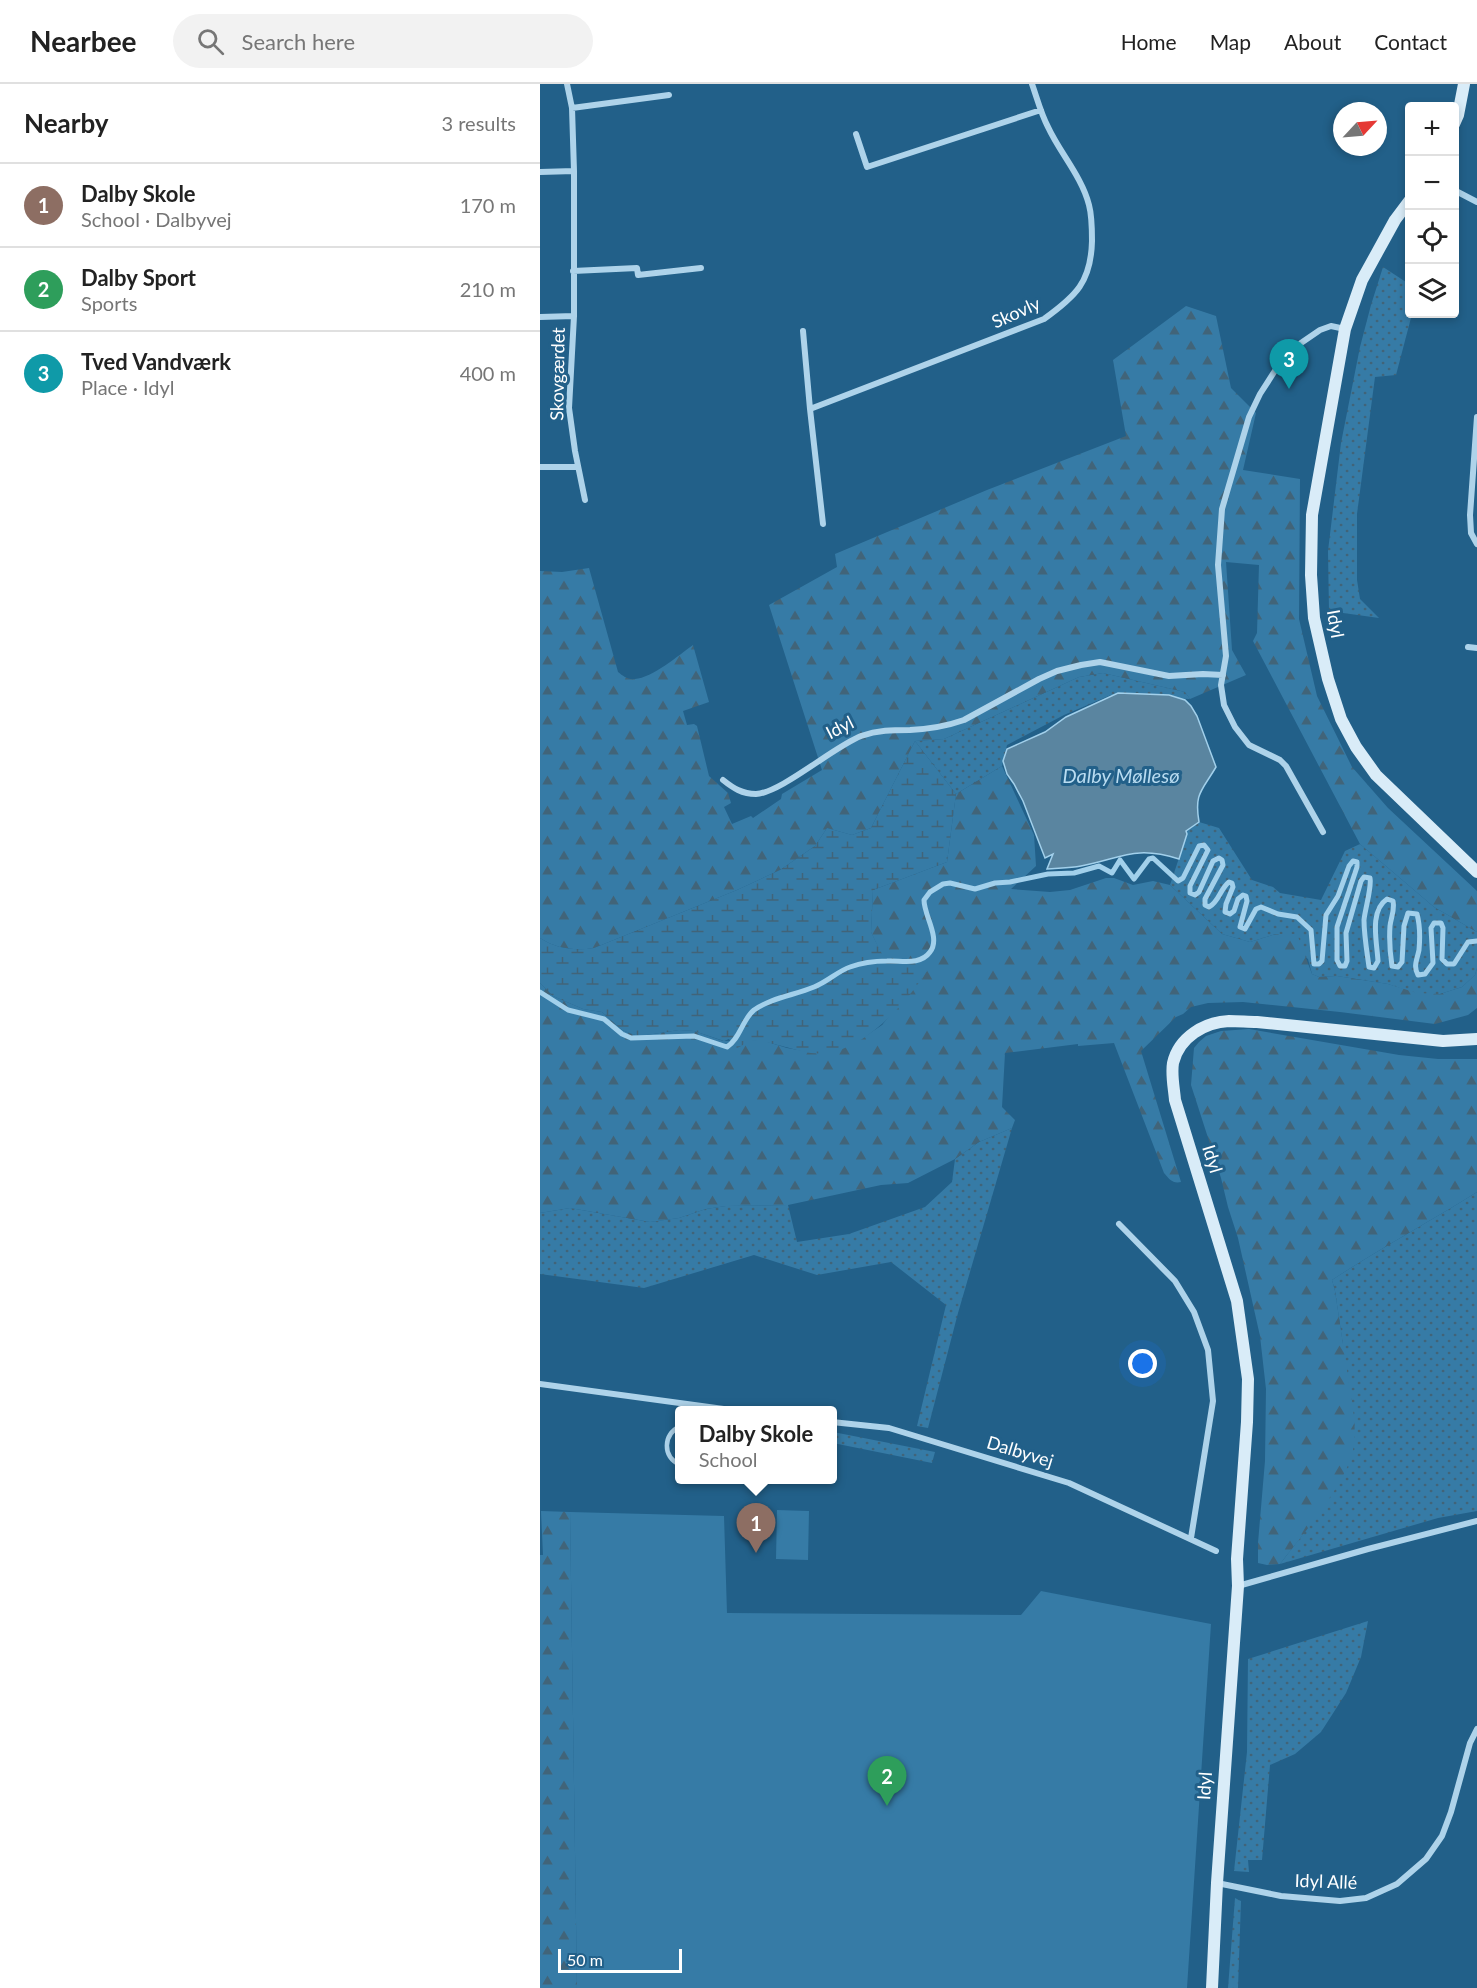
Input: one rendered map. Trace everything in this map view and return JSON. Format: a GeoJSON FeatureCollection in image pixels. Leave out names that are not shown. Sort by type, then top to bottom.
{"type":"FeatureCollection","features":[{"type":"Feature","properties":{"kind":"street","name":"Skovgærdet"},"geometry":{"type":"LineString","coordinates":[[567,84],[572,108],[574,171],[574,316],[569,408],[585,500]]}},
{"type":"Feature","properties":{"kind":"street","name":"Skovly"},"geometry":{"type":"LineString","coordinates":[[810,409],[1044,320],[1065,304],[1083,284],[1091,260],[1092,228],[1089,204],[1079,181],[1047,126],[1032,84]]}},
{"type":"Feature","properties":{"kind":"street"},"geometry":{"type":"LineString","coordinates":[[1459,106],[1464,84]]}},
{"type":"Feature","properties":{"kind":"street"},"geometry":{"type":"LineString","coordinates":[[572,108],[669,95]]}},
{"type":"Feature","properties":{"kind":"street"},"geometry":{"type":"LineString","coordinates":[[856,134],[867,167],[1041,110]]}},
{"type":"Feature","properties":{"kind":"street"},"geometry":{"type":"LineString","coordinates":[[540,172],[574,171]]}},
{"type":"Feature","properties":{"kind":"street"},"geometry":{"type":"LineString","coordinates":[[1459,192],[1477,202]]}},
{"type":"Feature","properties":{"kind":"street","name":"Idyl"},"geometry":{"type":"LineString","coordinates":[[1405,207],[1395,220],[1362,280],[1345,329],[1312,515],[1311,575],[1314,618],[1328,679],[1341,718],[1356,747],[1376,775],[1477,872]]}},
{"type":"Feature","properties":{"kind":"street"},"geometry":{"type":"LineString","coordinates":[[573,271],[637,268],[638,275],[701,268]]}},
{"type":"Feature","properties":{"kind":"street","name":"Skovgærdet"},"geometry":{"type":"LineString","coordinates":[[540,317],[574,316]]}},
{"type":"Feature","properties":{"kind":"street"},"geometry":{"type":"LineString","coordinates":[[1323,832],[1286,766],[1280,760],[1249,745],[1235,727],[1224,705],[1221,686],[1226,656],[1218,565],[1222,509],[1249,417],[1260,394],[1278,366],[1301,343],[1331,326],[1345,329]]}},
{"type":"Feature","properties":{"kind":"street"},"geometry":{"type":"LineString","coordinates":[[803,331],[823,524]]}},
{"type":"Feature","properties":{"kind":"street"},"geometry":{"type":"LineString","coordinates":[[1477,417],[1470,515],[1471,533],[1477,544]]}},
{"type":"Feature","properties":{"kind":"street"},"geometry":{"type":"LineString","coordinates":[[540,467],[578,467]]}},
{"type":"Feature","properties":{"kind":"street"},"geometry":{"type":"LineString","coordinates":[[1468,647],[1477,648]]}},
{"type":"Feature","properties":{"kind":"street","name":"Idyl"},"geometry":{"type":"LineString","coordinates":[[723,780],[737,791],[758,794],[773,788],[859,737],[878,731],[949,725],[964,720],[1048,675],[1082,665],[1100,662],[1169,676],[1223,675]]}},
{"type":"Feature","properties":{"kind":"street","name":"Idyl"},"geometry":{"type":"LineString","coordinates":[[1212,1988],[1238,1586],[1237,1559],[1248,1379],[1237,1301],[1175,1100],[1173,1063],[1177,1051],[1195,1031],[1228,1021],[1443,1041],[1477,1039]]}},
{"type":"Feature","properties":{"kind":"street"},"geometry":{"type":"LineString","coordinates":[[1119,1224],[1175,1281],[1194,1312],[1208,1350],[1213,1401],[1191,1538]]}},
{"type":"Feature","properties":{"kind":"street"},"geometry":{"type":"LineString","coordinates":[[540,1384],[680,1406]]}},
{"type":"Feature","properties":{"kind":"street","name":"Dalbyvej"},"geometry":{"type":"LineString","coordinates":[[837,1423],[889,1428],[1069,1483],[1216,1551]]}},
{"type":"Feature","properties":{"kind":"street"},"geometry":{"type":"LineString","coordinates":[[1238,1586],[1477,1521]]}},
{"type":"Feature","properties":{"kind":"street","name":"Idyl Allé"},"geometry":{"type":"LineString","coordinates":[[1217,1883],[1281,1896],[1340,1901],[1366,1898],[1397,1884],[1426,1859],[1442,1836],[1470,1743],[1477,1729]]}},
{"type":"Feature","properties":{"kind":"lane"},"geometry":{"type":"LineString","coordinates":[[675,1430],[670,1434],[666,1447],[669,1457],[675,1461]]}},
{"type":"Feature","properties":{"kind":"green space"},"geometry":{"type":"Polygon","coordinates":[[[1383,267],[1405,281],[1405,318],[1411,318],[1396,375],[1375,377],[1357,514],[1357,580],[1360,599],[1379,618],[1329,611],[1328,551],[1341,443],[1360,347],[1383,267]]]}},
{"type":"Feature","properties":{"kind":"green space"},"geometry":{"type":"Polygon","coordinates":[[[1186,306],[1216,316],[1231,388],[1256,413],[1243,470],[1300,479],[1299,619],[1317,696],[1352,767],[1388,808],[1477,891],[1477,932],[1434,907],[1360,844],[1253,641],[1257,633],[1259,565],[1226,562],[1232,650],[1246,675],[1190,699],[1185,692],[1103,673],[1079,677],[944,739],[915,741],[871,828],[852,835],[827,828],[815,846],[780,870],[737,890],[594,948],[566,948],[553,945],[540,938],[540,571],[562,572],[589,568],[618,672],[630,679],[649,675],[693,645],[709,702],[683,711],[687,725],[697,726],[709,776],[728,793],[731,803],[724,807],[732,824],[751,816],[753,818],[781,799],[782,794],[822,770],[769,605],[837,567],[835,554],[987,490],[1126,436],[1113,360],[1186,306]]]}},
{"type":"Feature","properties":{"kind":"green space"},"geometry":{"type":"Polygon","coordinates":[[[1103,673],[1185,692],[1190,699],[1111,695],[1064,715],[1007,745],[1002,766],[956,794],[915,741],[944,739],[1079,677],[1103,673]]]}},
{"type":"Feature","properties":{"kind":"green space"},"geometry":{"type":"Polygon","coordinates":[[[915,741],[956,794],[947,862],[873,890],[871,932],[882,954],[927,971],[893,1014],[862,1039],[846,1048],[829,1053],[811,1053],[757,1041],[748,1042],[736,1049],[729,1039],[724,1041],[694,1031],[679,1030],[640,1036],[622,1030],[602,1012],[583,1009],[553,996],[540,983],[540,938],[553,945],[566,948],[594,948],[737,890],[780,870],[815,846],[827,828],[852,835],[871,828],[915,741]]]}},
{"type":"Feature","properties":{"kind":"green space"},"geometry":{"type":"Polygon","coordinates":[[[1002,766],[1034,835],[1036,866],[1011,889],[1050,892],[1070,890],[1106,878],[1114,878],[1133,885],[1153,881],[1170,885],[1222,934],[1250,942],[1276,934],[1297,934],[1312,974],[1319,977],[1337,976],[1388,984],[1417,993],[1440,994],[1462,987],[1475,975],[1477,968],[1477,1008],[1468,1015],[1435,1024],[1243,1002],[1208,1003],[1191,1007],[1176,1017],[1141,1051],[1181,1182],[1173,1182],[1164,1173],[1114,1043],[1078,1046],[1078,1044],[1005,1053],[1002,1107],[1015,1120],[1012,1128],[979,1142],[955,1159],[908,1183],[881,1185],[788,1205],[726,1206],[706,1209],[679,1218],[650,1222],[570,1208],[540,1213],[540,983],[553,996],[583,1009],[602,1012],[622,1030],[640,1036],[679,1030],[694,1031],[723,1041],[761,1040],[815,1053],[839,1049],[863,1038],[882,1025],[926,972],[882,955],[871,932],[873,890],[947,862],[956,794],[1002,766]]]}},
{"type":"Feature","properties":{"kind":"green space"},"geometry":{"type":"Polygon","coordinates":[[[1199,822],[1219,828],[1252,880],[1273,887],[1280,893],[1321,900],[1345,851],[1360,844],[1434,907],[1477,932],[1475,975],[1462,987],[1440,994],[1417,994],[1388,984],[1337,976],[1319,977],[1312,974],[1308,959],[1276,934],[1250,942],[1222,934],[1170,885],[1187,834],[1186,831],[1199,822]]]}},
{"type":"Feature","properties":{"kind":"green space"},"geometry":{"type":"Polygon","coordinates":[[[1249,1029],[1399,1055],[1438,1059],[1477,1059],[1477,1192],[1332,1280],[1354,1417],[1353,1450],[1342,1478],[1311,1525],[1280,1564],[1267,1565],[1258,1563],[1265,1461],[1266,1389],[1260,1336],[1238,1238],[1191,1085],[1194,1048],[1199,1042],[1206,1036],[1221,1031],[1249,1029]]]}},
{"type":"Feature","properties":{"kind":"green space"},"geometry":{"type":"Polygon","coordinates":[[[1012,1128],[958,1313],[928,1428],[917,1426],[946,1305],[891,1262],[817,1275],[754,1255],[644,1288],[540,1274],[540,1213],[570,1208],[650,1222],[679,1218],[706,1209],[726,1206],[788,1205],[797,1242],[849,1234],[925,1207],[952,1182],[955,1159],[979,1142],[1012,1128]]]}},
{"type":"Feature","properties":{"kind":"green space"},"geometry":{"type":"Polygon","coordinates":[[[1477,1192],[1477,1511],[1438,1518],[1280,1564],[1307,1529],[1343,1345],[1332,1280],[1477,1192]]]}},
{"type":"Feature","properties":{"kind":"green space"},"geometry":{"type":"Polygon","coordinates":[[[837,1433],[935,1452],[932,1463],[837,1444],[837,1433]]]}},
{"type":"Feature","properties":{"kind":"green space"},"geometry":{"type":"Polygon","coordinates":[[[777,1510],[809,1511],[808,1560],[776,1559],[777,1510]]]}},
{"type":"Feature","properties":{"kind":"green space"},"geometry":{"type":"Polygon","coordinates":[[[541,1511],[570,1512],[577,1988],[540,1988],[540,1555],[543,1555],[541,1511]]]}},
{"type":"Feature","properties":{"kind":"green space"},"geometry":{"type":"Polygon","coordinates":[[[570,1512],[724,1516],[727,1613],[1021,1615],[1041,1591],[1211,1624],[1187,1988],[577,1988],[570,1512]]]}},
{"type":"Feature","properties":{"kind":"green space"},"geometry":{"type":"Polygon","coordinates":[[[1368,1621],[1361,1657],[1346,1693],[1321,1732],[1295,1754],[1270,1765],[1262,1860],[1248,1860],[1249,1872],[1234,1871],[1247,1752],[1248,1659],[1368,1621]]]}},
{"type":"Feature","properties":{"kind":"green space"},"geometry":{"type":"Polygon","coordinates":[[[1235,1898],[1241,1901],[1238,1988],[1228,1988],[1235,1898]]]}},
{"type":"Feature","properties":{"kind":"water","name":"Dalby Møllesø"},"geometry":{"type":"Polygon","coordinates":[[[1118,693],[1169,695],[1185,700],[1191,706],[1216,767],[1198,798],[1199,822],[1186,831],[1179,859],[1139,853],[1081,866],[1047,869],[1053,854],[1045,858],[1023,801],[1007,774],[1003,761],[1007,749],[1045,732],[1066,717],[1118,693]]]}},
{"type":"Feature","properties":{"kind":"waterway"},"geometry":{"type":"LineString","coordinates":[[540,992],[568,1010],[604,1019],[622,1034],[631,1038],[694,1036],[727,1047],[735,1039],[750,1014],[768,1002],[814,987],[841,971],[864,963],[916,961],[926,956],[934,940],[924,900],[930,892],[943,884],[950,883],[975,889],[995,883],[1048,874],[1074,873],[1099,866],[1112,873],[1120,860],[1134,879],[1149,859],[1153,858],[1178,881],[1183,878],[1199,846],[1204,845],[1208,850],[1190,886],[1190,893],[1195,895],[1199,892],[1213,861],[1219,858],[1223,865],[1205,899],[1205,905],[1209,907],[1212,905],[1229,882],[1233,887],[1225,912],[1230,914],[1234,911],[1238,899],[1243,895],[1246,896],[1247,901],[1240,927],[1245,929],[1256,909],[1261,907],[1278,914],[1297,917],[1311,930],[1314,964],[1322,961],[1326,915],[1338,896],[1353,861],[1357,862],[1357,867],[1337,927],[1337,960],[1340,966],[1345,966],[1347,961],[1346,933],[1364,877],[1370,878],[1364,920],[1369,967],[1374,968],[1378,961],[1376,919],[1381,904],[1387,899],[1393,901],[1390,923],[1392,966],[1398,967],[1402,962],[1404,926],[1408,913],[1417,914],[1419,923],[1419,950],[1416,966],[1418,975],[1425,974],[1433,963],[1431,928],[1434,923],[1441,923],[1443,928],[1442,959],[1447,964],[1454,964],[1468,942],[1477,941]]}},
{"type":"Feature","properties":{"kind":"place","name":"Tved Vandværk"},"geometry":{"type":"Point","coordinates":[1289,389]}},
{"type":"Feature","properties":{"kind":"place","name":"Dalby Skole"},"geometry":{"type":"Point","coordinates":[756,1553]}},
{"type":"Feature","properties":{"kind":"place","name":"Dalby Sport"},"geometry":{"type":"Point","coordinates":[887,1806]}}]}
